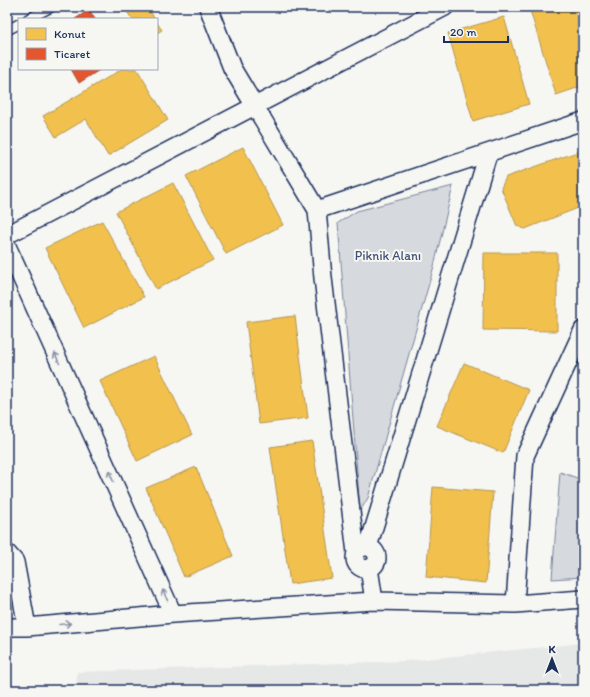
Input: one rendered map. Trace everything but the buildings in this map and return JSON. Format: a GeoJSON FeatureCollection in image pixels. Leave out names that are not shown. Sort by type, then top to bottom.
{"type":"FeatureCollection","features":[{"type":"Feature","properties":{"kind":"street"},"geometry":{"type":"LineString","coordinates":[[208,7],[232,68],[317,210],[323,278],[362,550]]}},
{"type":"Feature","properties":{"kind":"street"},"geometry":{"type":"LineString","coordinates":[[7,234],[444,7]]}},
{"type":"Feature","properties":{"kind":"street"},"geometry":{"type":"LineString","coordinates":[[317,210],[583,121]]}},
{"type":"Feature","properties":{"kind":"street"},"geometry":{"type":"LineString","coordinates":[[362,550],[488,154]]}},
{"type":"Feature","properties":{"kind":"street"},"geometry":{"type":"LineString","coordinates":[[7,246],[174,614]]}},
{"type":"Feature","properties":{"kind":"street"},"geometry":{"type":"LineString","coordinates":[[515,604],[525,456],[583,330]]}},
{"type":"Feature","properties":{"kind":"street"},"geometry":{"type":"LineString","coordinates":[[362,550],[374,550],[376,557],[375,563],[369,568],[374,601]]}},
{"type":"Feature","properties":{"kind":"street"},"geometry":{"type":"LineString","coordinates":[[7,553],[15,562],[26,627]]}},
{"type":"Feature","properties":{"kind":"street"},"geometry":{"type":"LineString","coordinates":[[7,627],[26,627],[174,614],[374,601],[515,604],[583,599]]}},
{"type":"Feature","properties":{"kind":"lane"},"geometry":{"type":"LineString","coordinates":[[30,18],[51,7]]}},
{"type":"Feature","properties":{"kind":"lane"},"geometry":{"type":"LineString","coordinates":[[7,30],[18,24]]}},
{"type":"Feature","properties":{"kind":"shaded area"},"geometry":{"type":"Polygon","coordinates":[[[583,643],[583,690],[76,690],[77,672],[406,661],[583,643]]]}},
{"type":"Feature","properties":{"kind":"green space","name":"Piknik Alanı"},"geometry":{"type":"Polygon","coordinates":[[[453,186],[434,266],[368,498],[360,511],[338,223],[357,211],[453,186]]]}},
{"type":"Feature","properties":{"kind":"green space"},"geometry":{"type":"Polygon","coordinates":[[[560,472],[583,480],[583,577],[552,579],[560,472]]]}}]}
